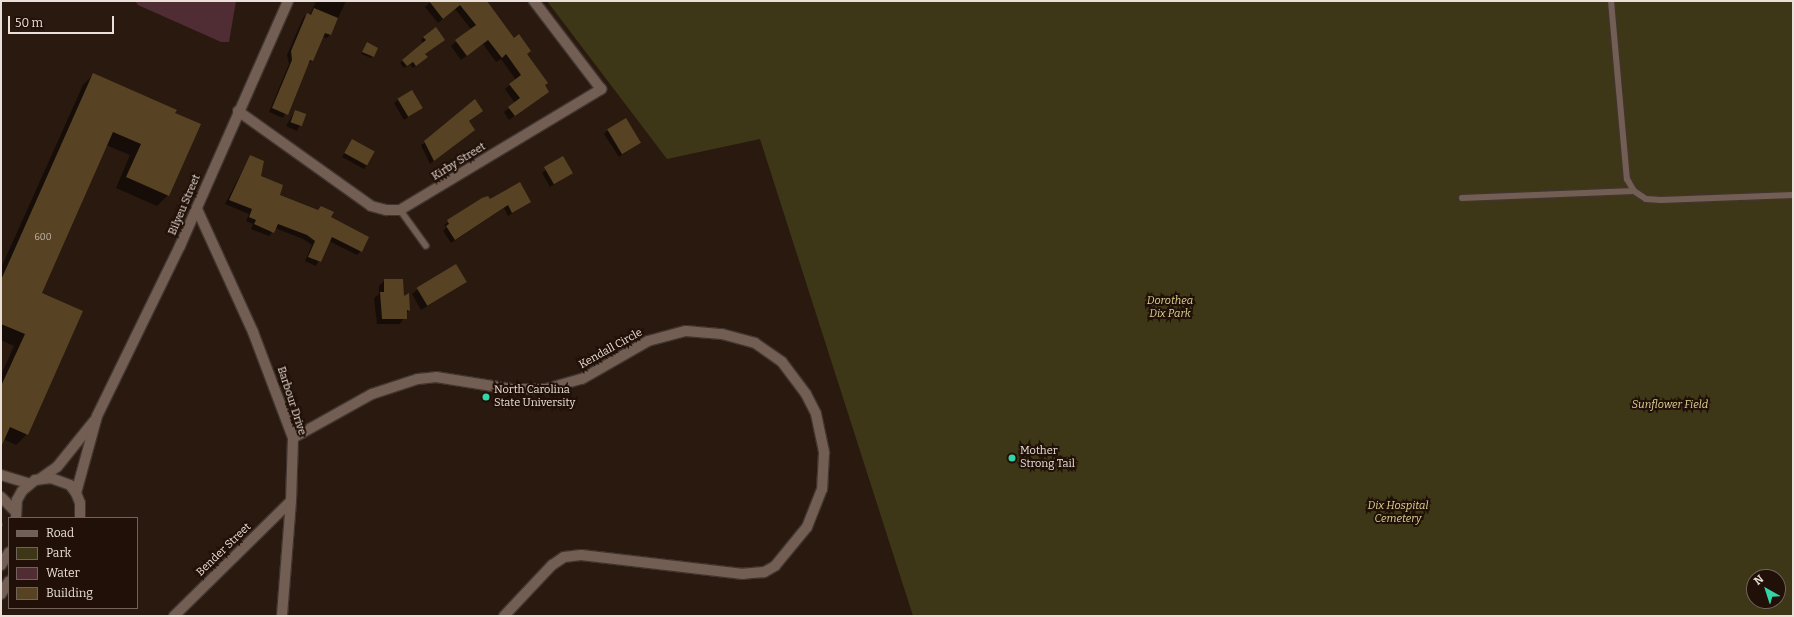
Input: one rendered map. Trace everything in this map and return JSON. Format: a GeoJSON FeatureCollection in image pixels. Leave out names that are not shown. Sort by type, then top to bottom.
{"type":"FeatureCollection","features":[{"type":"Feature","properties":{"kind":"street","name":"Bilyeu Street"},"geometry":{"type":"LineString","coordinates":[[76,493],[98,416],[197,209],[238,111],[288,1]]}},
{"type":"Feature","properties":{"kind":"street","name":"Kirby Street"},"geometry":{"type":"LineString","coordinates":[[400,210],[601,89],[534,1]]}},
{"type":"Feature","properties":{"kind":"street"},"geometry":{"type":"LineString","coordinates":[[238,111],[371,206],[386,210],[400,210]]}},
{"type":"Feature","properties":{"kind":"street","name":"Barbour Drive"},"geometry":{"type":"LineString","coordinates":[[197,209],[253,332],[293,438],[291,501],[282,616]]}},
{"type":"Feature","properties":{"kind":"street","name":"Kendall Circle"},"geometry":{"type":"LineString","coordinates":[[293,438],[372,394],[418,379],[436,376],[511,389],[546,389],[582,379],[648,341],[680,332],[704,332],[755,343],[782,362],[806,394],[816,414],[824,453],[824,471],[822,489],[807,527],[775,566],[764,572],[742,574],[581,555],[564,557],[552,565],[504,616]]}},
{"type":"Feature","properties":{"kind":"street","name":"Bilyeu Street"},"geometry":{"type":"LineString","coordinates":[[30,484],[57,467],[98,416]]}},
{"type":"Feature","properties":{"kind":"street"},"geometry":{"type":"LineString","coordinates":[[1,475],[30,484],[17,500],[16,514]]}},
{"type":"Feature","properties":{"kind":"street"},"geometry":{"type":"LineString","coordinates":[[41,478],[61,480],[76,493],[80,502],[80,517]]}},
{"type":"Feature","properties":{"kind":"street"},"geometry":{"type":"LineString","coordinates":[[1,497],[16,514]]}},
{"type":"Feature","properties":{"kind":"street","name":"Bender Street"},"geometry":{"type":"LineString","coordinates":[[174,616],[291,501]]}},
{"type":"Feature","properties":{"kind":"street"},"geometry":{"type":"LineString","coordinates":[[1,565],[8,554]]}},
{"type":"Feature","properties":{"kind":"street"},"geometry":{"type":"LineString","coordinates":[[1,594],[8,584]]}},
{"type":"Feature","properties":{"kind":"lane"},"geometry":{"type":"LineString","coordinates":[[1611,1],[1627,179],[1634,191],[1646,198],[1661,200],[1793,195]]}},
{"type":"Feature","properties":{"kind":"lane"},"geometry":{"type":"LineString","coordinates":[[1462,198],[1634,191]]}},
{"type":"Feature","properties":{"kind":"lane"},"geometry":{"type":"LineString","coordinates":[[400,210],[426,246]]}},
{"type":"Feature","properties":{"kind":"green space","name":"Dorothea Dix Park"},"geometry":{"type":"Polygon","coordinates":[[[547,1],[1793,1],[1793,616],[913,616],[760,139],[667,159],[547,1]]]}},
{"type":"Feature","properties":{"kind":"water"},"geometry":{"type":"Polygon","coordinates":[[[135,1],[236,1],[229,42],[221,42],[138,5],[135,1]]]}},
{"type":"Feature","properties":{"kind":"building"},"geometry":{"type":"Polygon","coordinates":[[[429,1],[487,1],[514,38],[519,34],[531,51],[527,54],[548,83],[545,85],[549,92],[515,116],[508,107],[520,98],[509,84],[521,75],[506,54],[502,58],[488,40],[467,56],[455,40],[476,25],[460,5],[443,19],[429,1]]]}},
{"type":"Feature","properties":{"kind":"building"},"geometry":{"type":"Polygon","coordinates":[[[314,8],[338,18],[331,35],[325,33],[313,61],[310,60],[288,115],[272,108],[292,60],[291,51],[307,13],[311,15],[314,8]]]}},
{"type":"Feature","properties":{"kind":"building"},"geometry":{"type":"Polygon","coordinates":[[[436,27],[445,40],[425,54],[428,57],[416,66],[413,62],[407,66],[402,60],[426,40],[423,37],[436,27]]]}},
{"type":"Feature","properties":{"kind":"building"},"geometry":{"type":"Polygon","coordinates":[[[367,42],[378,48],[374,57],[362,52],[367,42]]]}},
{"type":"Feature","properties":{"kind":"building"},"geometry":{"type":"Polygon","coordinates":[[[93,73],[177,110],[175,113],[201,124],[169,196],[126,177],[141,144],[113,132],[42,293],[83,311],[28,435],[10,427],[1,447],[1,386],[25,334],[1,324],[1,280],[93,73]]]}},
{"type":"Feature","properties":{"kind":"building"},"geometry":{"type":"Polygon","coordinates":[[[412,90],[423,108],[408,117],[397,99],[412,90]]]}},
{"type":"Feature","properties":{"kind":"building"},"geometry":{"type":"Polygon","coordinates":[[[475,99],[483,111],[469,121],[475,130],[434,161],[424,141],[475,99]]]}},
{"type":"Feature","properties":{"kind":"building"},"geometry":{"type":"Polygon","coordinates":[[[295,110],[306,114],[302,126],[291,122],[295,110]]]}},
{"type":"Feature","properties":{"kind":"building"},"geometry":{"type":"Polygon","coordinates":[[[626,118],[641,143],[622,154],[607,129],[626,118]]]}},
{"type":"Feature","properties":{"kind":"building"},"geometry":{"type":"Polygon","coordinates":[[[352,139],[375,152],[367,166],[344,153],[352,139]]]}},
{"type":"Feature","properties":{"kind":"building"},"geometry":{"type":"Polygon","coordinates":[[[250,155],[264,161],[261,176],[283,185],[280,195],[318,210],[321,206],[334,212],[331,217],[369,237],[362,252],[332,237],[321,262],[308,257],[315,241],[307,235],[278,224],[274,233],[254,224],[256,220],[249,217],[252,209],[229,200],[250,155]]]}},
{"type":"Feature","properties":{"kind":"building"},"geometry":{"type":"Polygon","coordinates":[[[563,156],[573,173],[554,184],[544,167],[563,156]]]}},
{"type":"Feature","properties":{"kind":"building"},"geometry":{"type":"Polygon","coordinates":[[[520,182],[531,202],[512,213],[508,205],[455,240],[446,226],[449,224],[447,220],[482,198],[488,196],[490,199],[520,182]]]}},
{"type":"Feature","properties":{"kind":"building"},"geometry":{"type":"Polygon","coordinates":[[[456,264],[467,282],[427,306],[417,288],[456,264]]]}},
{"type":"Feature","properties":{"kind":"building"},"geometry":{"type":"Polygon","coordinates":[[[384,279],[403,279],[404,296],[409,293],[410,311],[407,310],[407,319],[382,319],[380,292],[384,292],[384,279]]]}},
{"type":"Feature","properties":{"kind":"place","name":"North Carolina State University"},"geometry":{"type":"Point","coordinates":[486,397]}},
{"type":"Feature","properties":{"kind":"place","name":"Mother Strong Tail"},"geometry":{"type":"Point","coordinates":[1012,458]}},
{"type":"Feature","properties":{"kind":"park label","name":"Sunflower Field"},"geometry":{"type":"Point","coordinates":[1670,405]}},
{"type":"Feature","properties":{"kind":"park label","name":"Dix Hospital Cemetery"},"geometry":{"type":"Point","coordinates":[1398,513]}}]}
